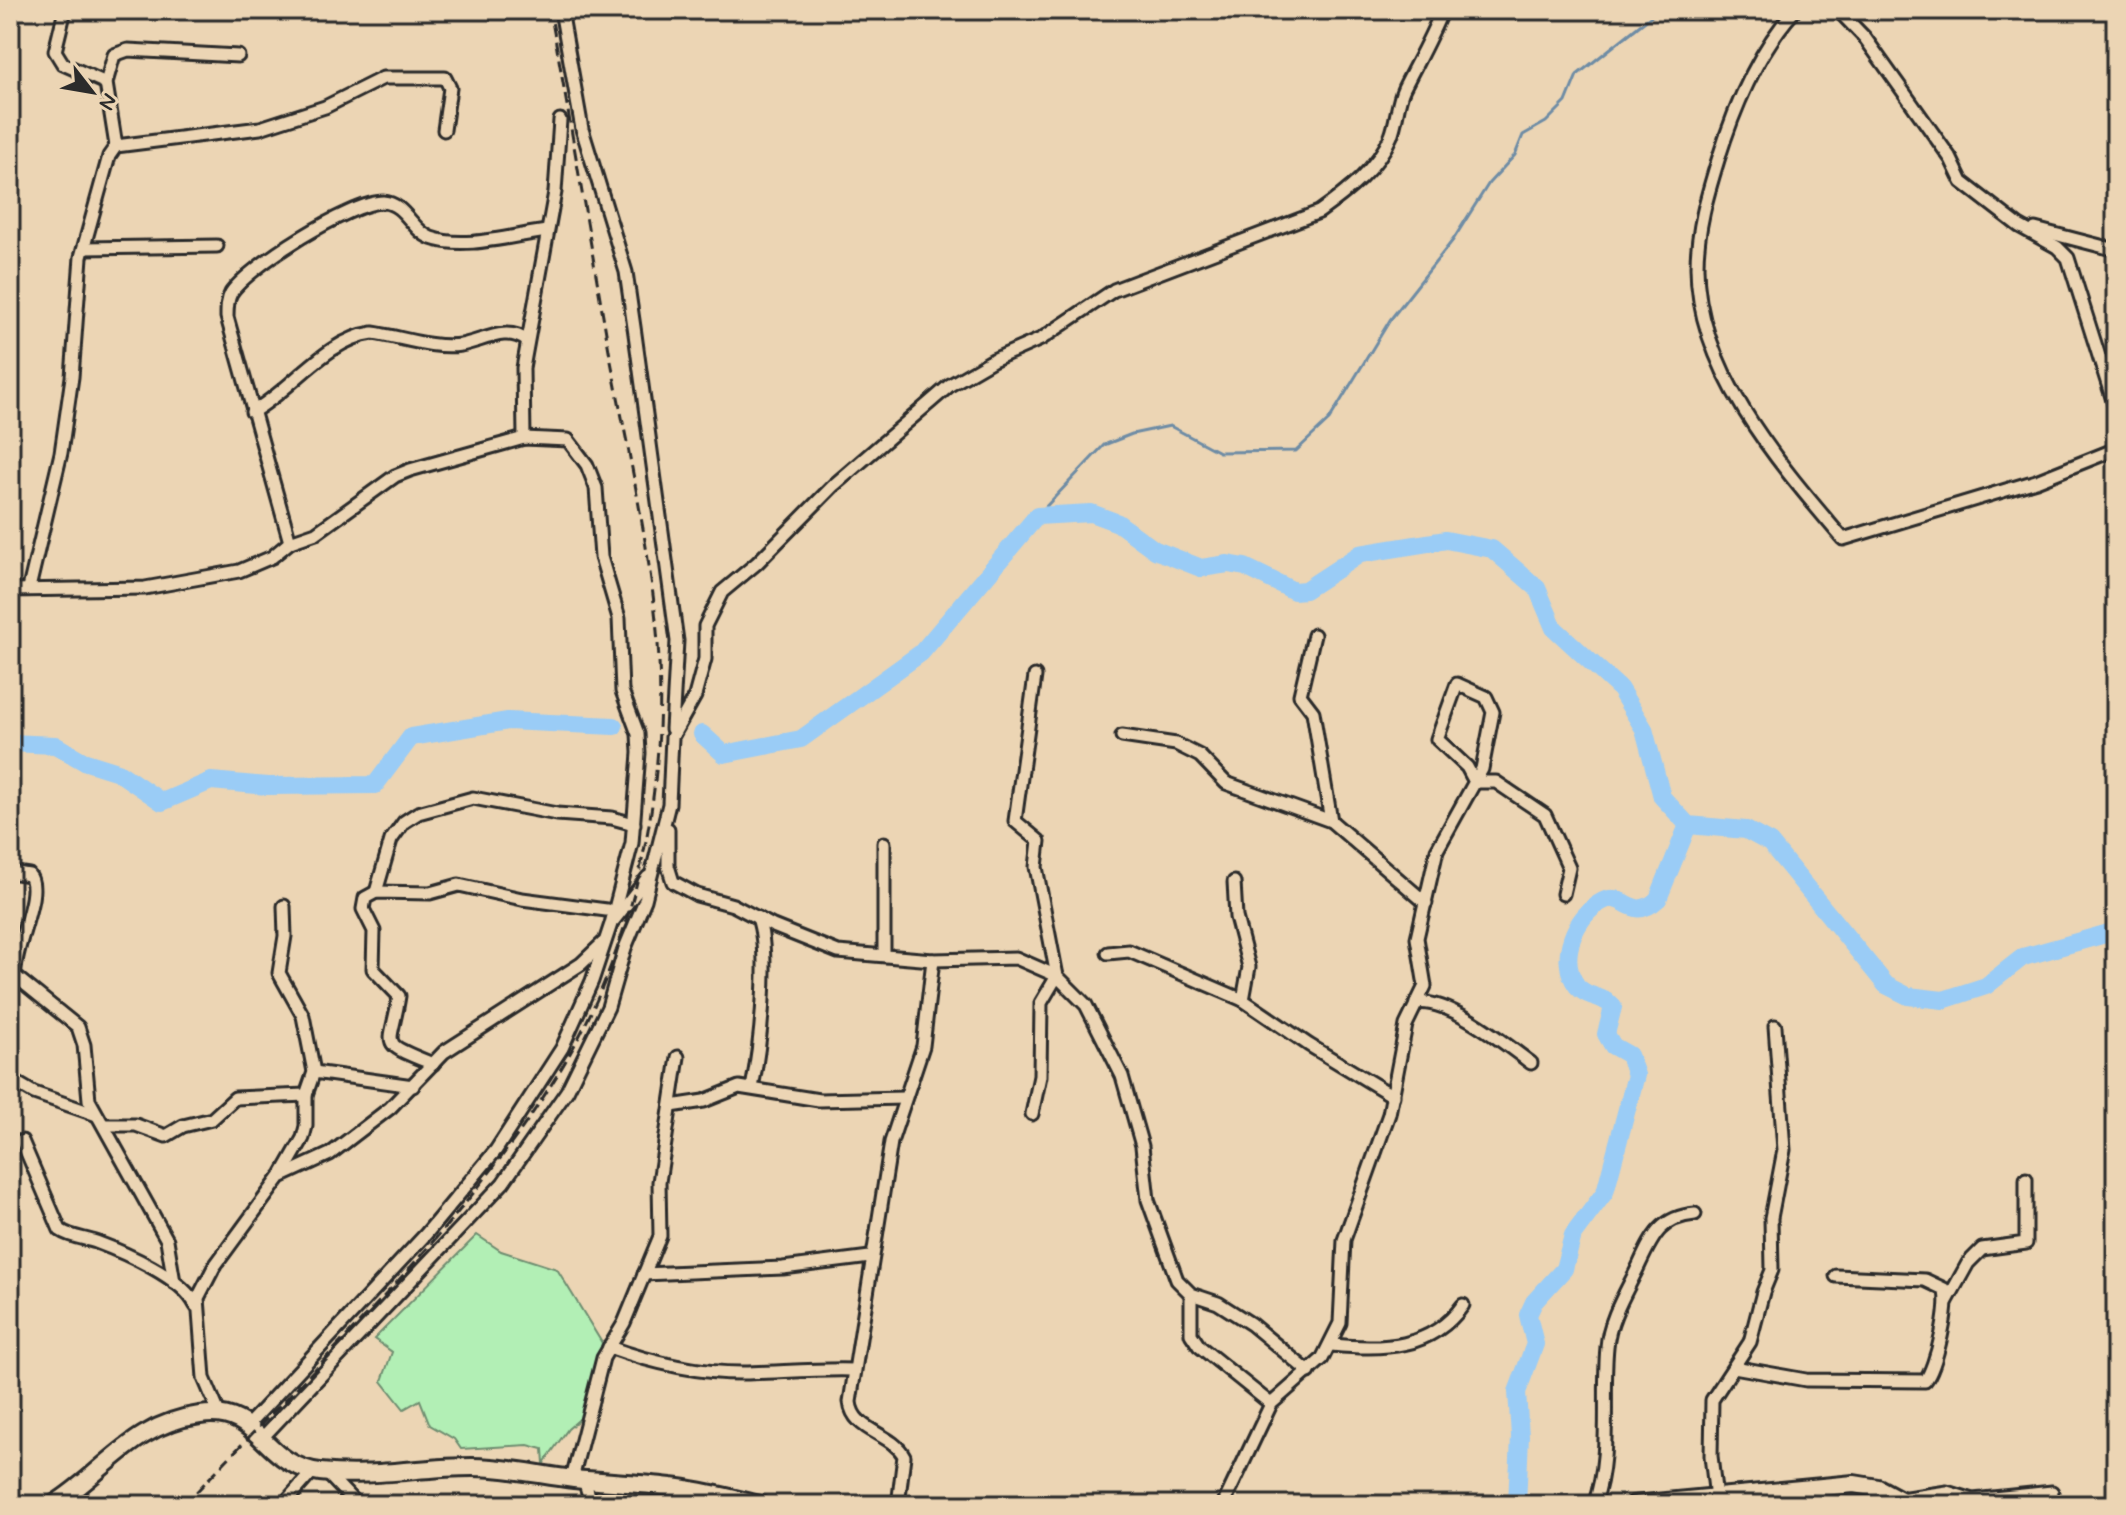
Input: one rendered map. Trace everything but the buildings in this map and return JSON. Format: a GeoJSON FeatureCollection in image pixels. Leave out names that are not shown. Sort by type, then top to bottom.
{"type":"FeatureCollection","features":[{"type":"Feature","properties":{"kind":"street"},"geometry":{"type":"LineString","coordinates":[[65,10],[55,51],[63,64],[106,83]]}},
{"type":"Feature","properties":{"kind":"street"},"geometry":{"type":"LineString","coordinates":[[561,10],[582,129],[626,272],[677,641],[669,804],[668,866],[673,882],[697,895],[733,905],[838,952],[933,960],[1016,958],[1057,976],[1086,1005],[1122,1076],[1142,1146],[1148,1200],[1177,1280],[1191,1294],[1218,1303],[1284,1348],[1309,1372]]}},
{"type":"Feature","properties":{"kind":"street"},"geometry":{"type":"LineString","coordinates":[[672,737],[701,679],[705,626],[712,606],[722,592],[757,563],[834,485],[935,395],[993,360],[1041,339],[1087,305],[1114,290],[1319,212],[1339,197],[1381,155],[1392,131],[1403,91],[1428,45],[1442,10]]}},
{"type":"Feature","properties":{"kind":"street"},"geometry":{"type":"LineString","coordinates":[[1795,10],[1735,106],[1705,196],[1700,227],[1697,268],[1706,323],[1755,431],[1843,539],[2036,481],[2116,449]]}},
{"type":"Feature","properties":{"kind":"street"},"geometry":{"type":"LineString","coordinates":[[1838,10],[1865,38],[1951,159],[1962,182],[2068,258],[2116,410]]}},
{"type":"Feature","properties":{"kind":"street"},"geometry":{"type":"LineString","coordinates":[[29,588],[61,453],[84,248],[109,156],[116,146],[106,83],[114,55],[128,50],[238,56]]}},
{"type":"Feature","properties":{"kind":"street"},"geometry":{"type":"LineString","coordinates":[[116,146],[260,128],[325,107],[383,78],[397,76],[445,78],[450,88],[444,130]]}},
{"type":"Feature","properties":{"kind":"street"},"geometry":{"type":"LineString","coordinates":[[524,438],[523,368],[555,192],[560,120]]}},
{"type":"Feature","properties":{"kind":"street"},"geometry":{"type":"LineString","coordinates":[[290,542],[252,412],[227,304],[235,288],[292,241],[325,223],[383,202],[397,207],[418,231],[448,241],[547,231]]}},
{"type":"Feature","properties":{"kind":"street"},"geometry":{"type":"LineString","coordinates":[[2009,218],[2055,237],[2116,250]]}},
{"type":"Feature","properties":{"kind":"street"},"geometry":{"type":"LineString","coordinates":[[84,248],[217,246]]}},
{"type":"Feature","properties":{"kind":"street"},"geometry":{"type":"LineString","coordinates":[[252,412],[270,403],[321,359],[361,334],[373,333],[447,346],[503,334],[513,334],[527,341]]}},
{"type":"Feature","properties":{"kind":"street"},"geometry":{"type":"LineString","coordinates":[[10,590],[105,590],[167,586],[239,571],[272,557],[290,542],[316,533],[395,476],[524,438],[568,440],[587,465],[596,488],[601,557],[619,618],[622,691],[638,734],[639,780],[634,824],[607,939],[562,1048],[496,1150],[434,1225],[248,1425]]}},
{"type":"Feature","properties":{"kind":"street"},"geometry":{"type":"LineString","coordinates":[[1314,635],[1300,695],[1313,712],[1331,821]]}},
{"type":"Feature","properties":{"kind":"street"},"geometry":{"type":"LineString","coordinates":[[1032,1114],[1040,1076],[1041,1003],[1057,976],[1036,867],[1039,841],[1015,821],[1035,676]]}},
{"type":"Feature","properties":{"kind":"street"},"geometry":{"type":"LineString","coordinates":[[1223,1505],[1271,1404],[1309,1372],[1332,1345],[1340,1323],[1344,1240],[1378,1152],[1393,1096],[1406,1025],[1426,979],[1417,938],[1444,833],[1475,782],[1486,755],[1493,712],[1486,697],[1457,684],[1437,739],[1467,767],[1475,782]]}},
{"type":"Feature","properties":{"kind":"street"},"geometry":{"type":"LineString","coordinates":[[1122,736],[1176,744],[1200,756],[1226,783],[1331,821],[1426,903]]}},
{"type":"Feature","properties":{"kind":"street"},"geometry":{"type":"LineString","coordinates":[[1475,782],[1496,782],[1539,810],[1550,822],[1569,868],[1563,894]]}},
{"type":"Feature","properties":{"kind":"street"},"geometry":{"type":"LineString","coordinates":[[433,1064],[398,1050],[388,1038],[399,996],[373,969],[374,931],[363,903],[376,892],[391,840],[404,822],[418,813],[473,798],[557,814],[612,818],[634,824]]}},
{"type":"Feature","properties":{"kind":"street"},"geometry":{"type":"LineString","coordinates":[[262,1438],[503,1183],[557,1108],[608,1007],[652,871],[669,804]]}},
{"type":"Feature","properties":{"kind":"street"},"geometry":{"type":"LineString","coordinates":[[884,843],[884,954]]}},
{"type":"Feature","properties":{"kind":"street"},"geometry":{"type":"LineString","coordinates":[[611,924],[652,871]]}},
{"type":"Feature","properties":{"kind":"street"},"geometry":{"type":"LineString","coordinates":[[10,872],[29,875],[34,882],[15,976],[78,1027],[84,1045],[86,1093],[167,1240],[174,1282]]}},
{"type":"Feature","properties":{"kind":"street"},"geometry":{"type":"LineString","coordinates":[[1234,882],[1236,917],[1249,967],[1243,1000]]}},
{"type":"Feature","properties":{"kind":"street"},"geometry":{"type":"LineString","coordinates":[[376,892],[421,893],[459,885],[522,899],[614,911]]}},
{"type":"Feature","properties":{"kind":"street"},"geometry":{"type":"LineString","coordinates":[[219,1413],[204,1378],[198,1298],[208,1277],[280,1177],[303,1138],[306,1095],[314,1072],[303,1016],[279,973],[285,936],[284,906]]}},
{"type":"Feature","properties":{"kind":"street"},"geometry":{"type":"LineString","coordinates":[[752,1088],[762,1014],[762,934],[758,918]]}},
{"type":"Feature","properties":{"kind":"street"},"geometry":{"type":"LineString","coordinates":[[280,1177],[330,1154],[413,1086],[444,1052],[581,964],[607,939]]}},
{"type":"Feature","properties":{"kind":"street"},"geometry":{"type":"LineString","coordinates":[[1108,953],[1129,951],[1243,1000],[1393,1096]]}},
{"type":"Feature","properties":{"kind":"street"},"geometry":{"type":"LineString","coordinates":[[898,1505],[904,1456],[899,1447],[853,1416],[850,1402],[870,1257],[894,1124],[923,1046],[933,960]]}},
{"type":"Feature","properties":{"kind":"street"},"geometry":{"type":"LineString","coordinates":[[1416,1003],[1431,1003],[1468,1020],[1531,1063]]}},
{"type":"Feature","properties":{"kind":"street"},"geometry":{"type":"LineString","coordinates":[[1716,1498],[1711,1408],[1719,1386],[1750,1342],[1772,1270],[1771,1218],[1784,1150],[1775,1026]]}},
{"type":"Feature","properties":{"kind":"street"},"geometry":{"type":"LineString","coordinates":[[592,1505],[578,1479],[599,1371],[624,1323],[660,1236],[659,1182],[678,1057]]}},
{"type":"Feature","properties":{"kind":"street"},"geometry":{"type":"LineString","coordinates":[[314,1072],[413,1086]]}},
{"type":"Feature","properties":{"kind":"street"},"geometry":{"type":"LineString","coordinates":[[10,1079],[34,1093],[101,1120],[136,1125],[166,1136],[183,1126],[212,1119],[235,1098],[306,1095]]}},
{"type":"Feature","properties":{"kind":"street"},"geometry":{"type":"LineString","coordinates":[[671,1106],[704,1101],[729,1089],[752,1088],[819,1100],[904,1098]]}},
{"type":"Feature","properties":{"kind":"street"},"geometry":{"type":"LineString","coordinates":[[22,1141],[60,1230],[113,1249],[174,1282],[191,1295],[198,1310]]}},
{"type":"Feature","properties":{"kind":"street"},"geometry":{"type":"LineString","coordinates":[[1734,1367],[1806,1380],[1919,1383],[1932,1370],[1947,1302],[1968,1263],[1982,1249],[2026,1243],[2026,1179]]}},
{"type":"Feature","properties":{"kind":"street"},"geometry":{"type":"LineString","coordinates":[[1594,1505],[1600,1481],[1607,1407],[1607,1346],[1613,1323],[1654,1233],[1669,1219],[1695,1214]]}},
{"type":"Feature","properties":{"kind":"street"},"geometry":{"type":"LineString","coordinates":[[644,1274],[783,1268],[870,1257]]}},
{"type":"Feature","properties":{"kind":"street"},"geometry":{"type":"LineString","coordinates":[[1836,1276],[1931,1281],[1944,1289],[1947,1302]]}},
{"type":"Feature","properties":{"kind":"street"},"geometry":{"type":"LineString","coordinates":[[1191,1294],[1191,1334],[1199,1346],[1271,1404]]}},
{"type":"Feature","properties":{"kind":"street"},"geometry":{"type":"LineString","coordinates":[[1332,1345],[1393,1347],[1418,1342],[1449,1321],[1463,1305]]}},
{"type":"Feature","properties":{"kind":"street"},"geometry":{"type":"LineString","coordinates":[[609,1347],[642,1359],[695,1369],[748,1373],[801,1368],[853,1370]]}},
{"type":"Feature","properties":{"kind":"street"},"geometry":{"type":"LineString","coordinates":[[53,1505],[116,1452],[157,1427],[179,1418],[219,1413],[248,1425],[284,1461],[319,1472],[473,1467],[668,1486],[760,1505]]}},
{"type":"Feature","properties":{"kind":"street"},"geometry":{"type":"LineString","coordinates":[[283,1505],[319,1472]]}},
{"type":"Feature","properties":{"kind":"street"},"geometry":{"type":"LineString","coordinates":[[319,1472],[357,1505]]}},
{"type":"Feature","properties":{"kind":"street"},"geometry":{"type":"LineString","coordinates":[[1634,1505],[1687,1503],[1716,1498],[1794,1498],[1854,1484],[1878,1488],[1905,1502],[1947,1492],[1973,1500],[2052,1492]]}},
{"type":"Feature","properties":{"kind":"green space"},"geometry":{"type":"Polygon","coordinates":[[[477,1235],[501,1251],[557,1269],[602,1343],[583,1416],[568,1429],[544,1463],[543,1449],[528,1445],[461,1449],[454,1439],[430,1425],[420,1400],[404,1409],[382,1381],[392,1352],[374,1339],[477,1235]]]}},
{"type":"Feature","properties":{"kind":"waterway"},"geometry":{"type":"LineString","coordinates":[[1037,516],[1104,445],[1132,434],[1170,426],[1219,452],[1296,451],[1329,420],[1390,320],[1453,240],[1489,183],[1515,155],[1523,135],[1546,122],[1566,102],[1577,75],[1659,10]]}},
{"type":"Feature","properties":{"kind":"waterway"},"geometry":{"type":"LineString","coordinates":[[702,734],[724,754],[801,739],[921,653],[1037,516],[1091,513],[1118,523],[1155,550],[1201,568],[1228,564],[1245,567],[1294,591],[1305,590],[1360,554],[1446,540],[1492,549],[1537,588],[1554,628],[1619,688],[1644,729],[1662,797],[1688,825],[1746,830],[1770,843],[1886,985],[1908,996],[1943,1000],[1986,986],[2023,957],[2116,931]]}},
{"type":"Feature","properties":{"kind":"waterway"},"geometry":{"type":"LineString","coordinates":[[10,743],[55,745],[83,761],[118,772],[162,802],[211,781],[268,786],[375,785],[411,737],[508,721],[614,726]]}},
{"type":"Feature","properties":{"kind":"waterway"},"geometry":{"type":"LineString","coordinates":[[1517,1505],[1520,1436],[1517,1392],[1535,1344],[1528,1315],[1534,1302],[1564,1269],[1573,1235],[1605,1192],[1636,1075],[1629,1055],[1613,1046],[1606,1034],[1613,1007],[1605,1000],[1581,990],[1571,975],[1569,951],[1572,939],[1584,916],[1603,901],[1617,900],[1641,908],[1658,899],[1688,825]]}},
{"type":"Feature","properties":{"kind":"railway"},"geometry":{"type":"LineString","coordinates":[[184,1505],[429,1247],[517,1136],[556,1077],[585,1025],[629,912],[644,852],[654,792],[659,731],[655,611],[641,515],[550,10]]}}]}
